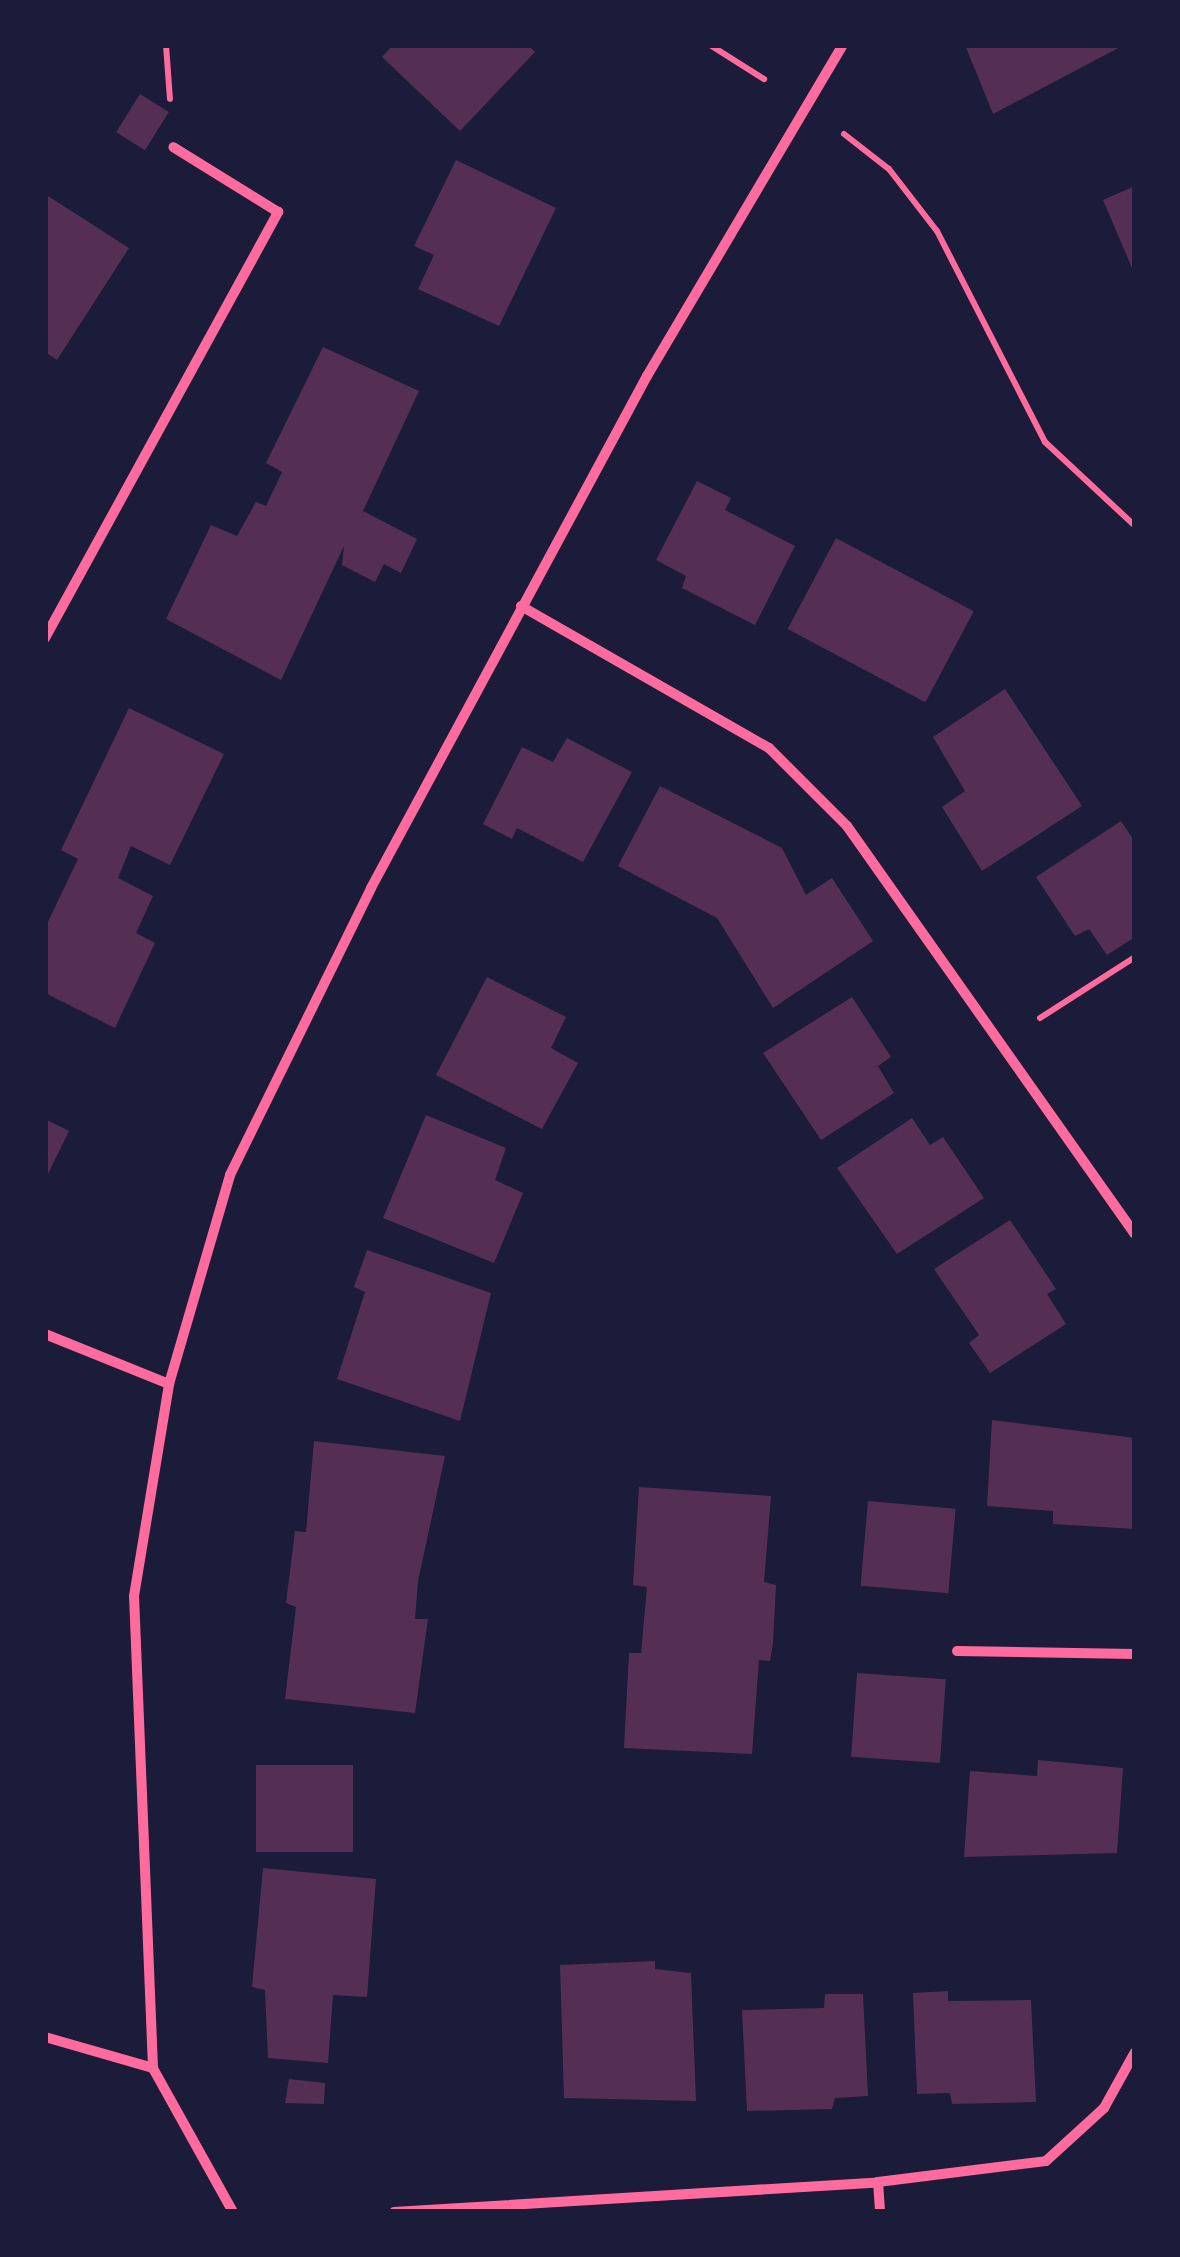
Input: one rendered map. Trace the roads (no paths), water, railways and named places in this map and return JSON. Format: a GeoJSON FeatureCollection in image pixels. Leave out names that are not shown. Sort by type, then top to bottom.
{"type":"FeatureCollection","features":[{"type":"Feature","properties":{"kind":"street"},"geometry":{"type":"LineString","coordinates":[[233,2212],[153,2068],[134,1596],[169,1384],[230,1175],[521,606],[843,45]]}},
{"type":"Feature","properties":{"kind":"street"},"geometry":{"type":"LineString","coordinates":[[45,638],[278,212],[173,146]]}},
{"type":"Feature","properties":{"kind":"street"},"geometry":{"type":"LineString","coordinates":[[521,606],[769,748],[848,826],[1135,1234]]}},
{"type":"Feature","properties":{"kind":"street"},"geometry":{"type":"LineString","coordinates":[[45,1334],[169,1384]]}},
{"type":"Feature","properties":{"kind":"street"},"geometry":{"type":"LineString","coordinates":[[957,1650],[1135,1654]]}},
{"type":"Feature","properties":{"kind":"street"},"geometry":{"type":"LineString","coordinates":[[45,2036],[153,2068]]}},
{"type":"Feature","properties":{"kind":"street"},"geometry":{"type":"LineString","coordinates":[[394,2212],[878,2182],[1046,2161],[1104,2108],[1135,2052]]}},
{"type":"Feature","properties":{"kind":"street"},"geometry":{"type":"LineString","coordinates":[[878,2182],[880,2212]]}}]}
